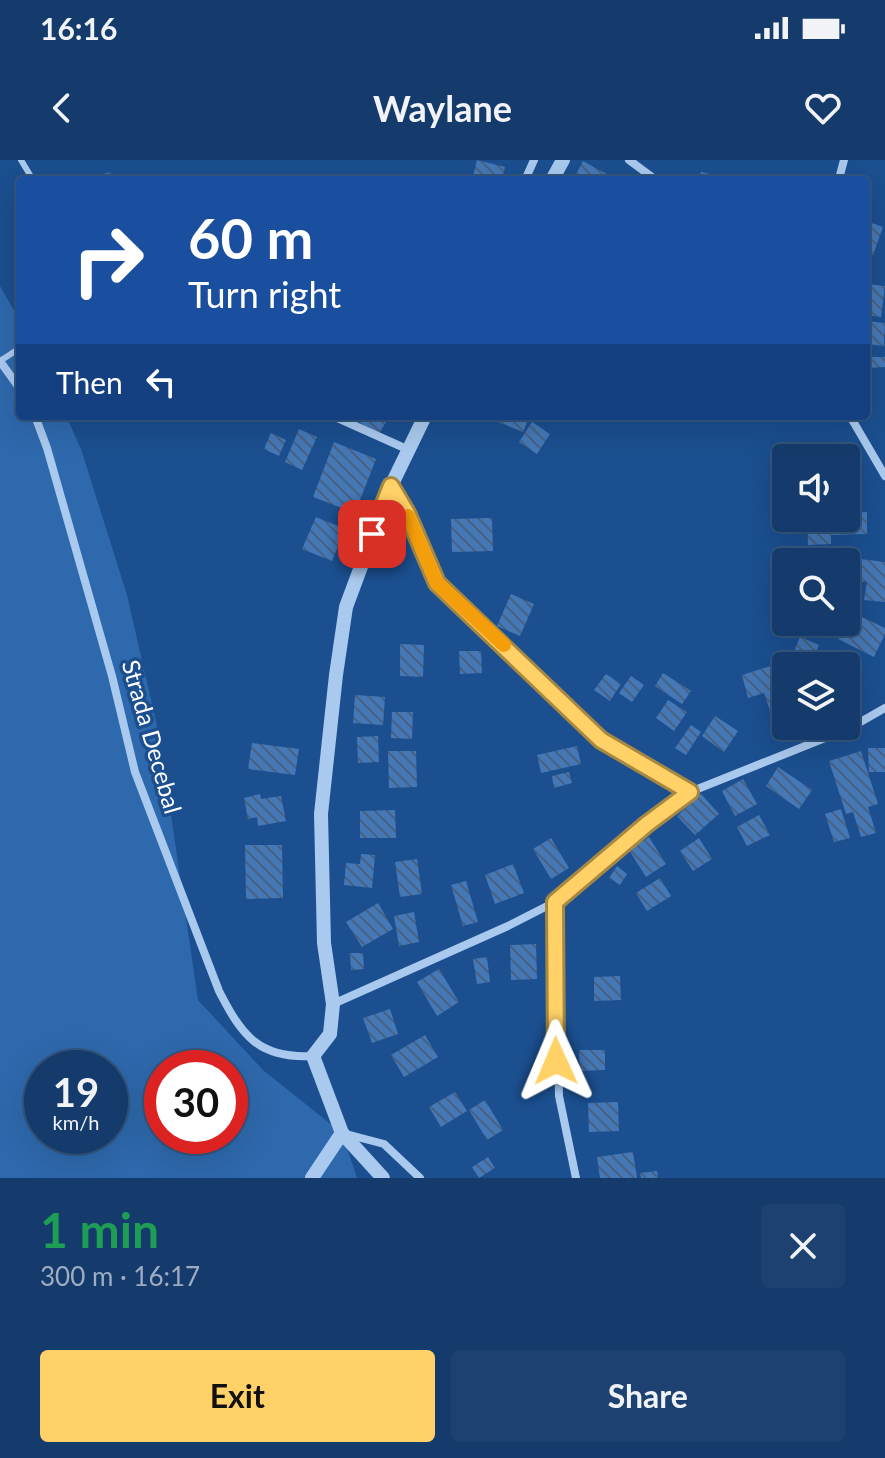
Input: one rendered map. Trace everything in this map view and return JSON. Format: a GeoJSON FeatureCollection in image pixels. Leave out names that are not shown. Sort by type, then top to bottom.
{"type":"FeatureCollection","features":[{"type":"Feature","properties":{"kind":"street"},"geometry":{"type":"LineString","coordinates":[[629,160],[651,176]]}},
{"type":"Feature","properties":{"kind":"street"},"geometry":{"type":"LineString","coordinates":[[0,361],[16,383]]}},
{"type":"Feature","properties":{"kind":"street","name":"Strada Decebal"},"geometry":{"type":"LineString","coordinates":[[36,420],[112,676],[135,772],[219,991],[236,1024],[258,1047],[290,1057],[313,1056]]}},
{"type":"Feature","properties":{"kind":"street"},"geometry":{"type":"LineString","coordinates":[[342,420],[409,450]]}},
{"type":"Feature","properties":{"kind":"street"},"geometry":{"type":"LineString","coordinates":[[383,1178],[342,1133],[313,1056],[330,1034],[333,1004],[324,943],[321,814],[346,607],[391,486],[423,420]]}},
{"type":"Feature","properties":{"kind":"street"},"geometry":{"type":"LineString","coordinates":[[852,420],[885,476]]}},
{"type":"Feature","properties":{"kind":"street"},"geometry":{"type":"LineString","coordinates":[[391,486],[407,513],[437,583],[601,740],[690,792]]}},
{"type":"Feature","properties":{"kind":"street"},"geometry":{"type":"LineString","coordinates":[[333,1004],[555,902],[690,792],[850,728],[885,708]]}},
{"type":"Feature","properties":{"kind":"street"},"geometry":{"type":"LineString","coordinates":[[555,902],[559,1096],[576,1178]]}},
{"type":"Feature","properties":{"kind":"street"},"geometry":{"type":"LineString","coordinates":[[312,1178],[342,1133]]}},
{"type":"Feature","properties":{"kind":"street"},"geometry":{"type":"LineString","coordinates":[[342,1133],[384,1144],[420,1178]]}},
{"type":"Feature","properties":{"kind":"shaded area"},"geometry":{"type":"Polygon","coordinates":[[[0,286],[16,314],[16,420],[68,420],[81,449],[127,595],[160,739],[198,1000],[244,1050],[144,1050],[144,1154],[248,1154],[248,1054],[264,1071],[342,1133],[357,1178],[0,1178],[0,286]]]}},
{"type":"Feature","properties":{"kind":"building"},"geometry":{"type":"Polygon","coordinates":[[[477,160],[505,167],[503,176],[473,176],[477,160]]]}},
{"type":"Feature","properties":{"kind":"building"},"geometry":{"type":"Polygon","coordinates":[[[583,161],[610,176],[575,176],[583,161]]]}},
{"type":"Feature","properties":{"kind":"building"},"geometry":{"type":"Polygon","coordinates":[[[870,222],[883,227],[873,255],[870,254],[870,222]]]}},
{"type":"Feature","properties":{"kind":"building"},"geometry":{"type":"Polygon","coordinates":[[[870,284],[885,286],[881,317],[870,316],[870,284]]]}},
{"type":"Feature","properties":{"kind":"building"},"geometry":{"type":"Polygon","coordinates":[[[870,321],[885,323],[884,346],[870,344],[870,321]]]}},
{"type":"Feature","properties":{"kind":"building"},"geometry":{"type":"Polygon","coordinates":[[[870,357],[885,357],[885,367],[870,368],[870,357]]]}},
{"type":"Feature","properties":{"kind":"building"},"geometry":{"type":"Polygon","coordinates":[[[356,420],[387,420],[378,435],[356,420]]]}},
{"type":"Feature","properties":{"kind":"building"},"geometry":{"type":"Polygon","coordinates":[[[496,420],[528,420],[523,432],[496,420]]]}},
{"type":"Feature","properties":{"kind":"building"},"geometry":{"type":"Polygon","coordinates":[[[532,422],[550,434],[537,454],[519,442],[532,422]]]}},
{"type":"Feature","properties":{"kind":"building"},"geometry":{"type":"Polygon","coordinates":[[[299,429],[317,437],[302,470],[285,462],[299,429]]]}},
{"type":"Feature","properties":{"kind":"building"},"geometry":{"type":"Polygon","coordinates":[[[271,433],[286,440],[279,456],[264,449],[271,433]]]}},
{"type":"Feature","properties":{"kind":"building"},"geometry":{"type":"Polygon","coordinates":[[[334,442],[376,459],[355,513],[313,497],[334,442]]]}},
{"type":"Feature","properties":{"kind":"building"},"geometry":{"type":"Polygon","coordinates":[[[860,512],[867,512],[867,534],[831,535],[831,544],[808,545],[808,532],[860,532],[860,512]]]}},
{"type":"Feature","properties":{"kind":"building"},"geometry":{"type":"Polygon","coordinates":[[[316,517],[345,529],[332,561],[302,549],[316,517]]]}},
{"type":"Feature","properties":{"kind":"building"},"geometry":{"type":"Polygon","coordinates":[[[492,518],[493,551],[452,552],[451,519],[492,518]]]}},
{"type":"Feature","properties":{"kind":"building"},"geometry":{"type":"Polygon","coordinates":[[[860,559],[885,562],[885,602],[864,600],[867,582],[860,581],[860,559]]]}},
{"type":"Feature","properties":{"kind":"building"},"geometry":{"type":"Polygon","coordinates":[[[511,594],[534,604],[520,636],[497,626],[511,594]]]}},
{"type":"Feature","properties":{"kind":"building"},"geometry":{"type":"Polygon","coordinates":[[[860,616],[885,628],[874,657],[838,639],[839,636],[860,636],[860,616]]]}},
{"type":"Feature","properties":{"kind":"building"},"geometry":{"type":"Polygon","coordinates":[[[800,637],[819,645],[816,652],[794,652],[800,637]]]}},
{"type":"Feature","properties":{"kind":"building"},"geometry":{"type":"Polygon","coordinates":[[[400,644],[424,645],[423,677],[400,676],[400,644]]]}},
{"type":"Feature","properties":{"kind":"building"},"geometry":{"type":"Polygon","coordinates":[[[459,651],[481,651],[482,673],[460,674],[459,651]]]}},
{"type":"Feature","properties":{"kind":"building"},"geometry":{"type":"Polygon","coordinates":[[[772,666],[772,713],[764,693],[748,698],[742,675],[772,666]]]}},
{"type":"Feature","properties":{"kind":"building"},"geometry":{"type":"Polygon","coordinates":[[[663,673],[691,691],[682,704],[655,686],[663,673]]]}},
{"type":"Feature","properties":{"kind":"building"},"geometry":{"type":"Polygon","coordinates":[[[606,674],[621,684],[610,701],[594,690],[606,674]]]}},
{"type":"Feature","properties":{"kind":"building"},"geometry":{"type":"Polygon","coordinates":[[[631,676],[644,685],[632,702],[619,693],[631,676]]]}},
{"type":"Feature","properties":{"kind":"building"},"geometry":{"type":"Polygon","coordinates":[[[355,695],[385,697],[383,725],[353,723],[355,695]]]}},
{"type":"Feature","properties":{"kind":"building"},"geometry":{"type":"Polygon","coordinates":[[[668,700],[687,712],[674,731],[656,718],[668,700]]]}},
{"type":"Feature","properties":{"kind":"building"},"geometry":{"type":"Polygon","coordinates":[[[392,712],[413,712],[412,739],[391,738],[392,712]]]}},
{"type":"Feature","properties":{"kind":"building"},"geometry":{"type":"Polygon","coordinates":[[[715,716],[738,731],[724,752],[702,736],[715,716]]]}},
{"type":"Feature","properties":{"kind":"building"},"geometry":{"type":"Polygon","coordinates":[[[691,725],[701,732],[686,755],[675,748],[691,725]]]}},
{"type":"Feature","properties":{"kind":"building"},"geometry":{"type":"Polygon","coordinates":[[[378,736],[379,762],[358,763],[357,737],[378,736]]]}},
{"type":"Feature","properties":{"kind":"building"},"geometry":{"type":"Polygon","coordinates":[[[252,743],[299,749],[295,775],[248,769],[252,743]]]}},
{"type":"Feature","properties":{"kind":"building"},"geometry":{"type":"Polygon","coordinates":[[[577,746],[581,764],[541,773],[537,755],[577,746]]]}},
{"type":"Feature","properties":{"kind":"building"},"geometry":{"type":"Polygon","coordinates":[[[868,748],[885,748],[885,772],[869,772],[868,748]]]}},
{"type":"Feature","properties":{"kind":"building"},"geometry":{"type":"Polygon","coordinates":[[[388,751],[416,751],[417,787],[389,788],[388,751]]]}},
{"type":"Feature","properties":{"kind":"building"},"geometry":{"type":"Polygon","coordinates":[[[861,751],[878,804],[868,807],[876,833],[861,837],[853,812],[846,814],[829,761],[861,751]]]}},
{"type":"Feature","properties":{"kind":"building"},"geometry":{"type":"Polygon","coordinates":[[[778,767],[812,790],[799,809],[766,786],[778,767]]]}},
{"type":"Feature","properties":{"kind":"building"},"geometry":{"type":"Polygon","coordinates":[[[569,772],[572,783],[554,788],[552,776],[569,772]]]}},
{"type":"Feature","properties":{"kind":"building"},"geometry":{"type":"Polygon","coordinates":[[[743,779],[757,804],[735,816],[722,791],[743,779]]]}},
{"type":"Feature","properties":{"kind":"building"},"geometry":{"type":"Polygon","coordinates":[[[260,794],[261,799],[281,796],[286,821],[258,826],[257,817],[248,819],[244,798],[260,794]]]}},
{"type":"Feature","properties":{"kind":"building"},"geometry":{"type":"Polygon","coordinates":[[[701,794],[719,814],[695,835],[677,816],[701,794]]]}},
{"type":"Feature","properties":{"kind":"building"},"geometry":{"type":"Polygon","coordinates":[[[841,809],[850,838],[834,842],[825,814],[841,809]]]}},
{"type":"Feature","properties":{"kind":"building"},"geometry":{"type":"Polygon","coordinates":[[[395,810],[396,838],[360,838],[360,811],[395,810]]]}},
{"type":"Feature","properties":{"kind":"building"},"geometry":{"type":"Polygon","coordinates":[[[759,815],[770,835],[747,846],[737,827],[759,815]]]}},
{"type":"Feature","properties":{"kind":"building"},"geometry":{"type":"Polygon","coordinates":[[[649,837],[666,864],[646,877],[629,850],[649,837]]]}},
{"type":"Feature","properties":{"kind":"building"},"geometry":{"type":"Polygon","coordinates":[[[551,838],[569,868],[551,879],[533,849],[551,838]]]}},
{"type":"Feature","properties":{"kind":"building"},"geometry":{"type":"Polygon","coordinates":[[[699,838],[712,859],[693,871],[680,851],[699,838]]]}},
{"type":"Feature","properties":{"kind":"building"},"geometry":{"type":"Polygon","coordinates":[[[245,845],[282,845],[283,898],[246,899],[245,845]]]}},
{"type":"Feature","properties":{"kind":"building"},"geometry":{"type":"Polygon","coordinates":[[[361,854],[375,855],[372,888],[344,885],[346,863],[360,864],[361,854]]]}},
{"type":"Feature","properties":{"kind":"building"},"geometry":{"type":"Polygon","coordinates":[[[417,859],[422,894],[400,897],[395,862],[417,859]]]}},
{"type":"Feature","properties":{"kind":"building"},"geometry":{"type":"Polygon","coordinates":[[[513,864],[524,893],[495,904],[485,875],[513,864]]]}},
{"type":"Feature","properties":{"kind":"building"},"geometry":{"type":"Polygon","coordinates":[[[617,866],[627,874],[620,885],[609,878],[617,866]]]}},
{"type":"Feature","properties":{"kind":"building"},"geometry":{"type":"Polygon","coordinates":[[[660,878],[671,896],[647,911],[636,893],[660,878]]]}},
{"type":"Feature","properties":{"kind":"building"},"geometry":{"type":"Polygon","coordinates":[[[466,881],[478,922],[463,926],[451,885],[466,881]]]}},
{"type":"Feature","properties":{"kind":"building"},"geometry":{"type":"Polygon","coordinates":[[[378,903],[393,929],[362,947],[346,922],[378,903]]]}},
{"type":"Feature","properties":{"kind":"building"},"geometry":{"type":"Polygon","coordinates":[[[414,912],[419,942],[399,946],[394,916],[414,912]]]}},
{"type":"Feature","properties":{"kind":"building"},"geometry":{"type":"Polygon","coordinates":[[[536,944],[537,979],[511,980],[510,945],[536,944]]]}},
{"type":"Feature","properties":{"kind":"building"},"geometry":{"type":"Polygon","coordinates":[[[350,953],[363,953],[364,969],[351,970],[350,953]]]}},
{"type":"Feature","properties":{"kind":"building"},"geometry":{"type":"Polygon","coordinates":[[[487,957],[490,982],[477,984],[473,959],[487,957]]]}},
{"type":"Feature","properties":{"kind":"building"},"geometry":{"type":"Polygon","coordinates":[[[439,969],[459,1002],[437,1016],[417,982],[439,969]]]}},
{"type":"Feature","properties":{"kind":"building"},"geometry":{"type":"Polygon","coordinates":[[[620,976],[621,1000],[594,1001],[594,977],[620,976]]]}},
{"type":"Feature","properties":{"kind":"building"},"geometry":{"type":"Polygon","coordinates":[[[390,1009],[398,1034],[372,1043],[363,1018],[390,1009]]]}},
{"type":"Feature","properties":{"kind":"building"},"geometry":{"type":"Polygon","coordinates":[[[425,1035],[438,1057],[404,1077],[391,1055],[425,1035]]]}},
{"type":"Feature","properties":{"kind":"building"},"geometry":{"type":"Polygon","coordinates":[[[579,1050],[605,1050],[605,1070],[580,1071],[579,1050]]]}},
{"type":"Feature","properties":{"kind":"building"},"geometry":{"type":"Polygon","coordinates":[[[455,1092],[467,1111],[441,1127],[429,1107],[455,1092]]]}},
{"type":"Feature","properties":{"kind":"building"},"geometry":{"type":"Polygon","coordinates":[[[485,1100],[503,1130],[487,1140],[469,1110],[485,1100]]]}},
{"type":"Feature","properties":{"kind":"building"},"geometry":{"type":"Polygon","coordinates":[[[618,1102],[619,1131],[589,1132],[588,1103],[618,1102]]]}},
{"type":"Feature","properties":{"kind":"building"},"geometry":{"type":"Polygon","coordinates":[[[633,1152],[637,1178],[600,1178],[597,1157],[633,1152]]]}},
{"type":"Feature","properties":{"kind":"building"},"geometry":{"type":"Polygon","coordinates":[[[488,1157],[495,1168],[479,1178],[472,1167],[488,1157]]]}},
{"type":"Feature","properties":{"kind":"building"},"geometry":{"type":"Polygon","coordinates":[[[657,1171],[658,1178],[641,1178],[640,1173],[657,1171]]]}},
{"type":"Feature","properties":{"kind":"slow traffic"},"geometry":{"type":"LineString","coordinates":[[408,516],[437,583],[504,645]]}},
{"type":"Feature","properties":{"kind":"route"},"geometry":{"type":"LineString","coordinates":[[372,534],[391,486],[407,513],[437,583],[601,740],[690,792],[555,902],[556,1061]]}}]}
